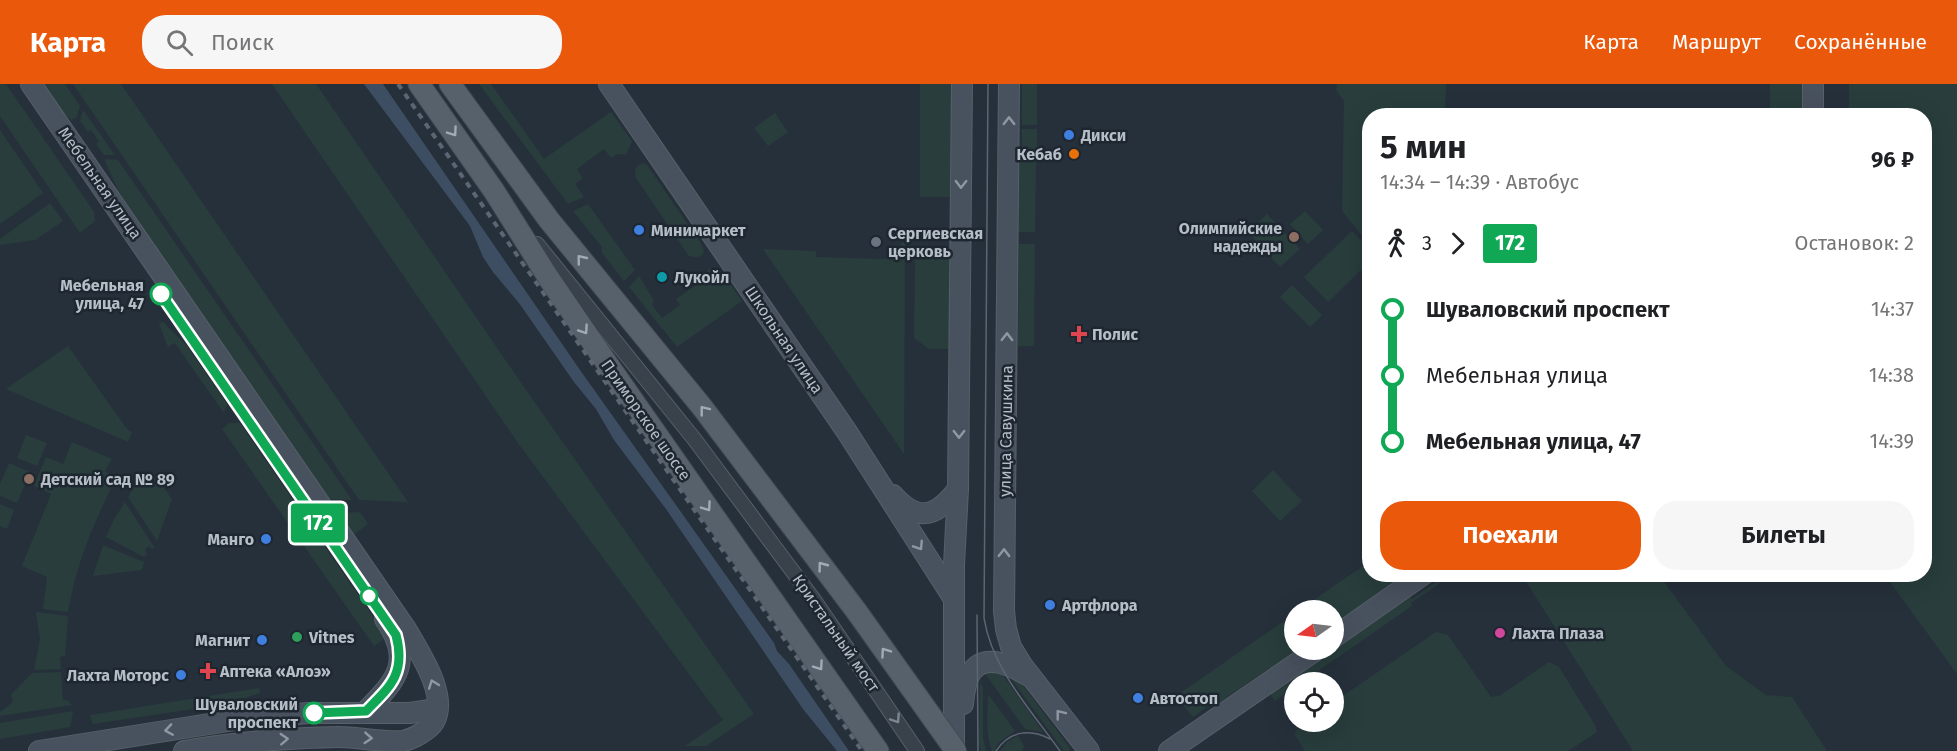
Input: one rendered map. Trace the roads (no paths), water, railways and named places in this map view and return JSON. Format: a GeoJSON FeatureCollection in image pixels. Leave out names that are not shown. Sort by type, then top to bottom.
{"type":"FeatureCollection","features":[{"type":"Feature","properties":{"kind":"main road","name":"Приморское шоссе"},"geometry":{"type":"LineString","coordinates":[[419,84],[494,191],[548,277],[606,362],[878,751]]}},
{"type":"Feature","properties":{"kind":"main road"},"geometry":{"type":"LineString","coordinates":[[450,84],[549,219],[702,407],[857,612],[955,751]]}},
{"type":"Feature","properties":{"kind":"street","name":"Мебельная улица"},"geometry":{"type":"LineString","coordinates":[[16,84],[396,635],[400,649],[400,664],[393,683],[366,711]]}},
{"type":"Feature","properties":{"kind":"street","name":"Мебельная улица"},"geometry":{"type":"LineString","coordinates":[[31,84],[406,628],[432,679],[437,692],[437,708]]}},
{"type":"Feature","properties":{"kind":"street","name":"Школьная улица"},"geometry":{"type":"LineString","coordinates":[[609,84],[878,478],[897,512],[954,599]]}},
{"type":"Feature","properties":{"kind":"street"},"geometry":{"type":"LineString","coordinates":[[955,751],[954,599],[958,489],[962,84]]}},
{"type":"Feature","properties":{"kind":"street","name":"улица Савушкина"},"geometry":{"type":"LineString","coordinates":[[1009,84],[1004,611],[1006,629],[1011,647],[1031,678],[1089,751]]}},
{"type":"Feature","properties":{"kind":"street"},"geometry":{"type":"LineString","coordinates":[[1813,84],[1813,108]]}},
{"type":"Feature","properties":{"kind":"street","name":"Кристальный мост"},"geometry":{"type":"LineString","coordinates":[[494,191],[695,440],[814,600],[917,751]]}},
{"type":"Feature","properties":{"kind":"street"},"geometry":{"type":"LineString","coordinates":[[878,478],[903,507],[925,514],[945,505],[958,489]]}},
{"type":"Feature","properties":{"kind":"street"},"geometry":{"type":"LineString","coordinates":[[1344,631],[1413,582]]}},
{"type":"Feature","properties":{"kind":"street"},"geometry":{"type":"LineString","coordinates":[[1169,751],[1301,660]]}},
{"type":"Feature","properties":{"kind":"street"},"geometry":{"type":"LineString","coordinates":[[955,751],[967,681],[971,672],[984,664],[998,662],[1015,668],[1031,678]]}},
{"type":"Feature","properties":{"kind":"street"},"geometry":{"type":"LineString","coordinates":[[39,751],[247,718],[366,711],[410,713],[437,708],[433,722],[419,734],[404,741],[349,737],[263,740],[184,751]]}},
{"type":"Feature","properties":{"kind":"water"},"geometry":{"type":"Polygon","coordinates":[[[364,84],[383,84],[580,370],[849,751],[837,751],[803,709],[666,509],[614,440],[596,409],[574,382],[519,303],[493,272],[483,257],[470,226],[364,84]]]}},
{"type":"Feature","properties":{"kind":"tram line"},"geometry":{"type":"LineString","coordinates":[[988,84],[984,618],[988,637],[1004,672],[1060,751]]}},
{"type":"Feature","properties":{"kind":"tram line"},"geometry":{"type":"LineString","coordinates":[[977,615],[978,751]]}},
{"type":"Feature","properties":{"kind":"tram line"},"geometry":{"type":"LineString","coordinates":[[996,751],[1007,739],[1020,733],[1035,733],[1050,739]]}},
{"type":"Feature","properties":{"kind":"railway"},"geometry":{"type":"LineString","coordinates":[[398,84],[862,751]]}},
{"type":"Feature","properties":{"kind":"place","name":"Дикси"},"geometry":{"type":"Point","coordinates":[1069,135]}},
{"type":"Feature","properties":{"kind":"place","name":"Кебаб"},"geometry":{"type":"Point","coordinates":[1074,154]}},
{"type":"Feature","properties":{"kind":"place","name":"Минимаркет"},"geometry":{"type":"Point","coordinates":[639,230]}},
{"type":"Feature","properties":{"kind":"place","name":"Олимпийские надежды"},"geometry":{"type":"Point","coordinates":[1294,237]}},
{"type":"Feature","properties":{"kind":"place","name":"Сергиевская церковь"},"geometry":{"type":"Point","coordinates":[876,242]}},
{"type":"Feature","properties":{"kind":"place","name":"Лукойл"},"geometry":{"type":"Point","coordinates":[662,277]}},
{"type":"Feature","properties":{"kind":"place","name":"Мебельная улица, 47"},"geometry":{"type":"Point","coordinates":[161,294]}},
{"type":"Feature","properties":{"kind":"place","name":"Полис"},"geometry":{"type":"Point","coordinates":[1079,334]}},
{"type":"Feature","properties":{"kind":"place","name":"Детский сад № 89"},"geometry":{"type":"Point","coordinates":[29,479]}},
{"type":"Feature","properties":{"kind":"place","name":"Манго"},"geometry":{"type":"Point","coordinates":[266,539]}},
{"type":"Feature","properties":{"kind":"place","name":"Артфлора"},"geometry":{"type":"Point","coordinates":[1050,605]}},
{"type":"Feature","properties":{"kind":"place","name":"Лахта Плаза"},"geometry":{"type":"Point","coordinates":[1500,633]}},
{"type":"Feature","properties":{"kind":"place","name":"Vitnes"},"geometry":{"type":"Point","coordinates":[297,637]}},
{"type":"Feature","properties":{"kind":"place","name":"Магнит"},"geometry":{"type":"Point","coordinates":[262,640]}},
{"type":"Feature","properties":{"kind":"place","name":"Аптека «Алоэ»"},"geometry":{"type":"Point","coordinates":[208,671]}},
{"type":"Feature","properties":{"kind":"place","name":"Лахта Моторс"},"geometry":{"type":"Point","coordinates":[181,675]}},
{"type":"Feature","properties":{"kind":"place","name":"Автостоп"},"geometry":{"type":"Point","coordinates":[1138,698]}},
{"type":"Feature","properties":{"kind":"place","name":"Шуваловский проспект"},"geometry":{"type":"Point","coordinates":[314,713]}}]}
